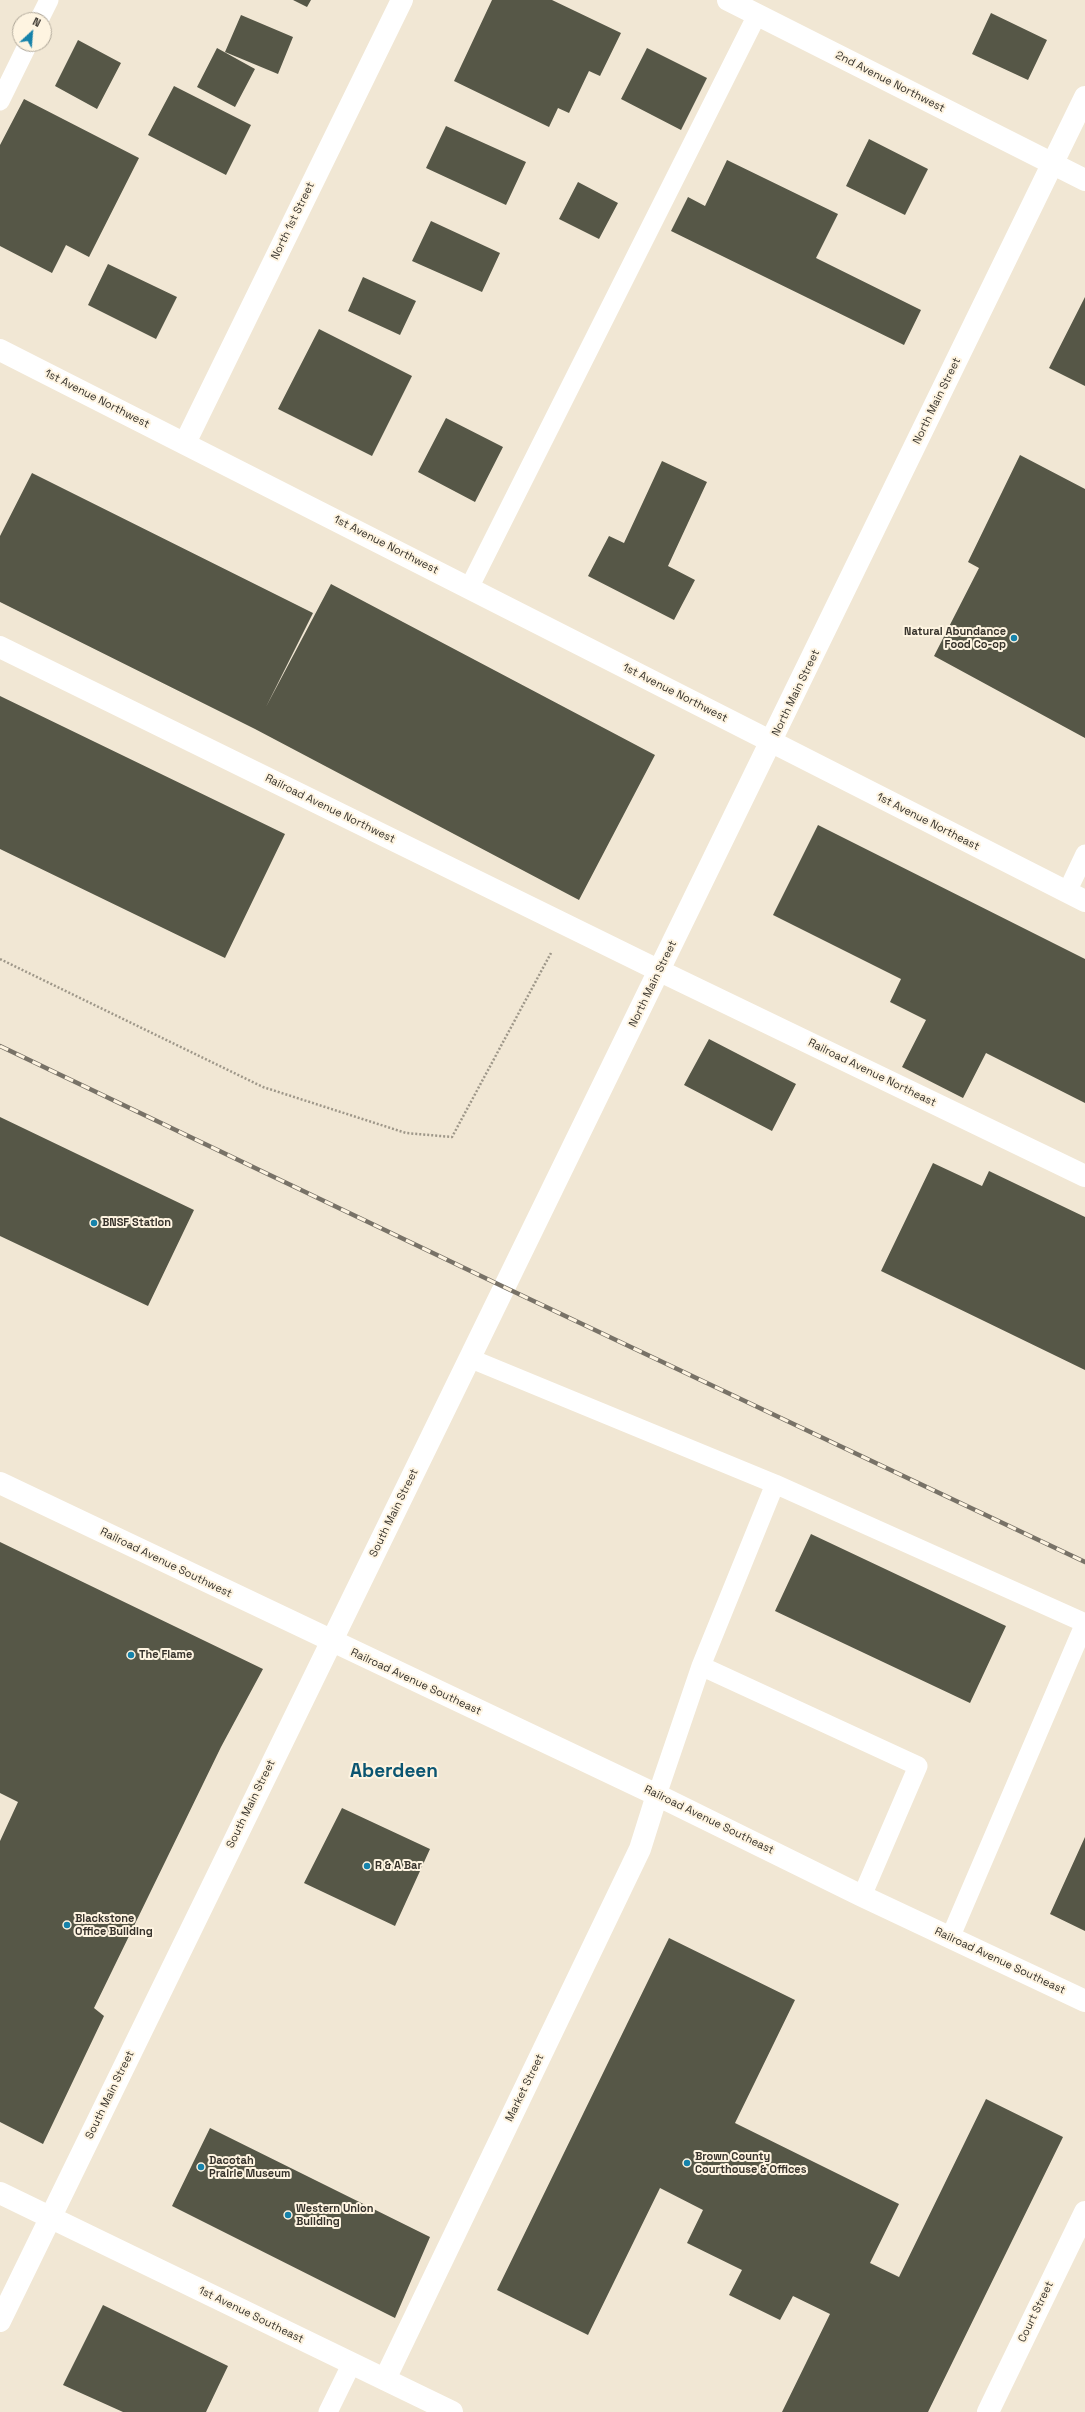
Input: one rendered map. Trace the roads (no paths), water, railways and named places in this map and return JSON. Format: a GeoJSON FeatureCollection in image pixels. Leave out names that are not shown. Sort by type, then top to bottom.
{"type":"FeatureCollection","features":[{"type":"Feature","properties":{"kind":"street","name":"North 1st Street"},"geometry":{"type":"LineString","coordinates":[[185,443],[402,0]]}},
{"type":"Feature","properties":{"kind":"street","name":"2nd Avenue Northwest"},"geometry":{"type":"LineString","coordinates":[[728,0],[1085,180]]}},
{"type":"Feature","properties":{"kind":"street","name":"North Main Street"},"geometry":{"type":"LineString","coordinates":[[504,1287],[772,742],[1085,97]]}},
{"type":"Feature","properties":{"kind":"street","name":"1st Avenue Northwest"},"geometry":{"type":"LineString","coordinates":[[0,350],[772,742]]}},
{"type":"Feature","properties":{"kind":"street","name":"Railroad Avenue Northwest"},"geometry":{"type":"LineString","coordinates":[[0,647],[660,971]]}},
{"type":"Feature","properties":{"kind":"street","name":"1st Avenue Northeast"},"geometry":{"type":"LineString","coordinates":[[772,742],[1076,897]]}},
{"type":"Feature","properties":{"kind":"street","name":"Railroad Avenue Northeast"},"geometry":{"type":"LineString","coordinates":[[660,971],[1085,1176]]}},
{"type":"Feature","properties":{"kind":"street","name":"South Main Street"},"geometry":{"type":"LineString","coordinates":[[0,2321],[504,1287]]}},
{"type":"Feature","properties":{"kind":"street","name":"Railroad Avenue Southwest"},"geometry":{"type":"LineString","coordinates":[[0,1483],[331,1642]]}},
{"type":"Feature","properties":{"kind":"street","name":"Railroad Avenue Southeast"},"geometry":{"type":"LineString","coordinates":[[331,1642],[657,1795],[862,1896],[1085,2001]]}},
{"type":"Feature","properties":{"kind":"street","name":"Market Street"},"geometry":{"type":"LineString","coordinates":[[385,2379],[640,1849],[657,1795]]}},
{"type":"Feature","properties":{"kind":"street","name":"1st Avenue Southeast"},"geometry":{"type":"LineString","coordinates":[[0,2193],[452,2412]]}},
{"type":"Feature","properties":{"kind":"street","name":"Court Street"},"geometry":{"type":"LineString","coordinates":[[988,2412],[1085,2212]]}},
{"type":"Feature","properties":{"kind":"lane"},"geometry":{"type":"LineString","coordinates":[[43,12],[49,0]]}},
{"type":"Feature","properties":{"kind":"lane"},"geometry":{"type":"LineString","coordinates":[[469,588],[757,15]]}},
{"type":"Feature","properties":{"kind":"lane"},"geometry":{"type":"LineString","coordinates":[[0,101],[24,52]]}},
{"type":"Feature","properties":{"kind":"lane"},"geometry":{"type":"LineString","coordinates":[[1076,897],[1085,854]]}},
{"type":"Feature","properties":{"kind":"lane"},"geometry":{"type":"LineString","coordinates":[[469,1358],[775,1484],[1085,1623],[950,1938]]}},
{"type":"Feature","properties":{"kind":"lane"},"geometry":{"type":"LineString","coordinates":[[657,1795],[701,1666],[775,1484]]}},
{"type":"Feature","properties":{"kind":"lane"},"geometry":{"type":"LineString","coordinates":[[701,1666],[918,1766],[862,1896]]}},
{"type":"Feature","properties":{"kind":"lane"},"geometry":{"type":"LineString","coordinates":[[328,2412],[352,2363]]}},
{"type":"Feature","properties":{"kind":"railway"},"geometry":{"type":"LineString","coordinates":[[0,1046],[1085,1562]]}},
{"type":"Feature","properties":{"kind":"place","name":"Natural Abundance Food Co-op"},"geometry":{"type":"Point","coordinates":[1014,638]}},
{"type":"Feature","properties":{"kind":"place","name":"BNSF Station"},"geometry":{"type":"Point","coordinates":[94,1223]}},
{"type":"Feature","properties":{"kind":"place","name":"The Flame"},"geometry":{"type":"Point","coordinates":[131,1655]}},
{"type":"Feature","properties":{"kind":"place","name":"R & A Bar"},"geometry":{"type":"Point","coordinates":[367,1866]}},
{"type":"Feature","properties":{"kind":"place","name":"Blackstone Office Building"},"geometry":{"type":"Point","coordinates":[67,1925]}},
{"type":"Feature","properties":{"kind":"place","name":"Brown County Courthouse & Offices"},"geometry":{"type":"Point","coordinates":[687,2163]}},
{"type":"Feature","properties":{"kind":"place","name":"Dacotah Prairie Museum"},"geometry":{"type":"Point","coordinates":[201,2167]}},
{"type":"Feature","properties":{"kind":"place","name":"Western Union Building"},"geometry":{"type":"Point","coordinates":[288,2215]}},
{"type":"Feature","properties":{"kind":"district","name":"Aberdeen"},"geometry":{"type":"Point","coordinates":[394,1772]}}]}
